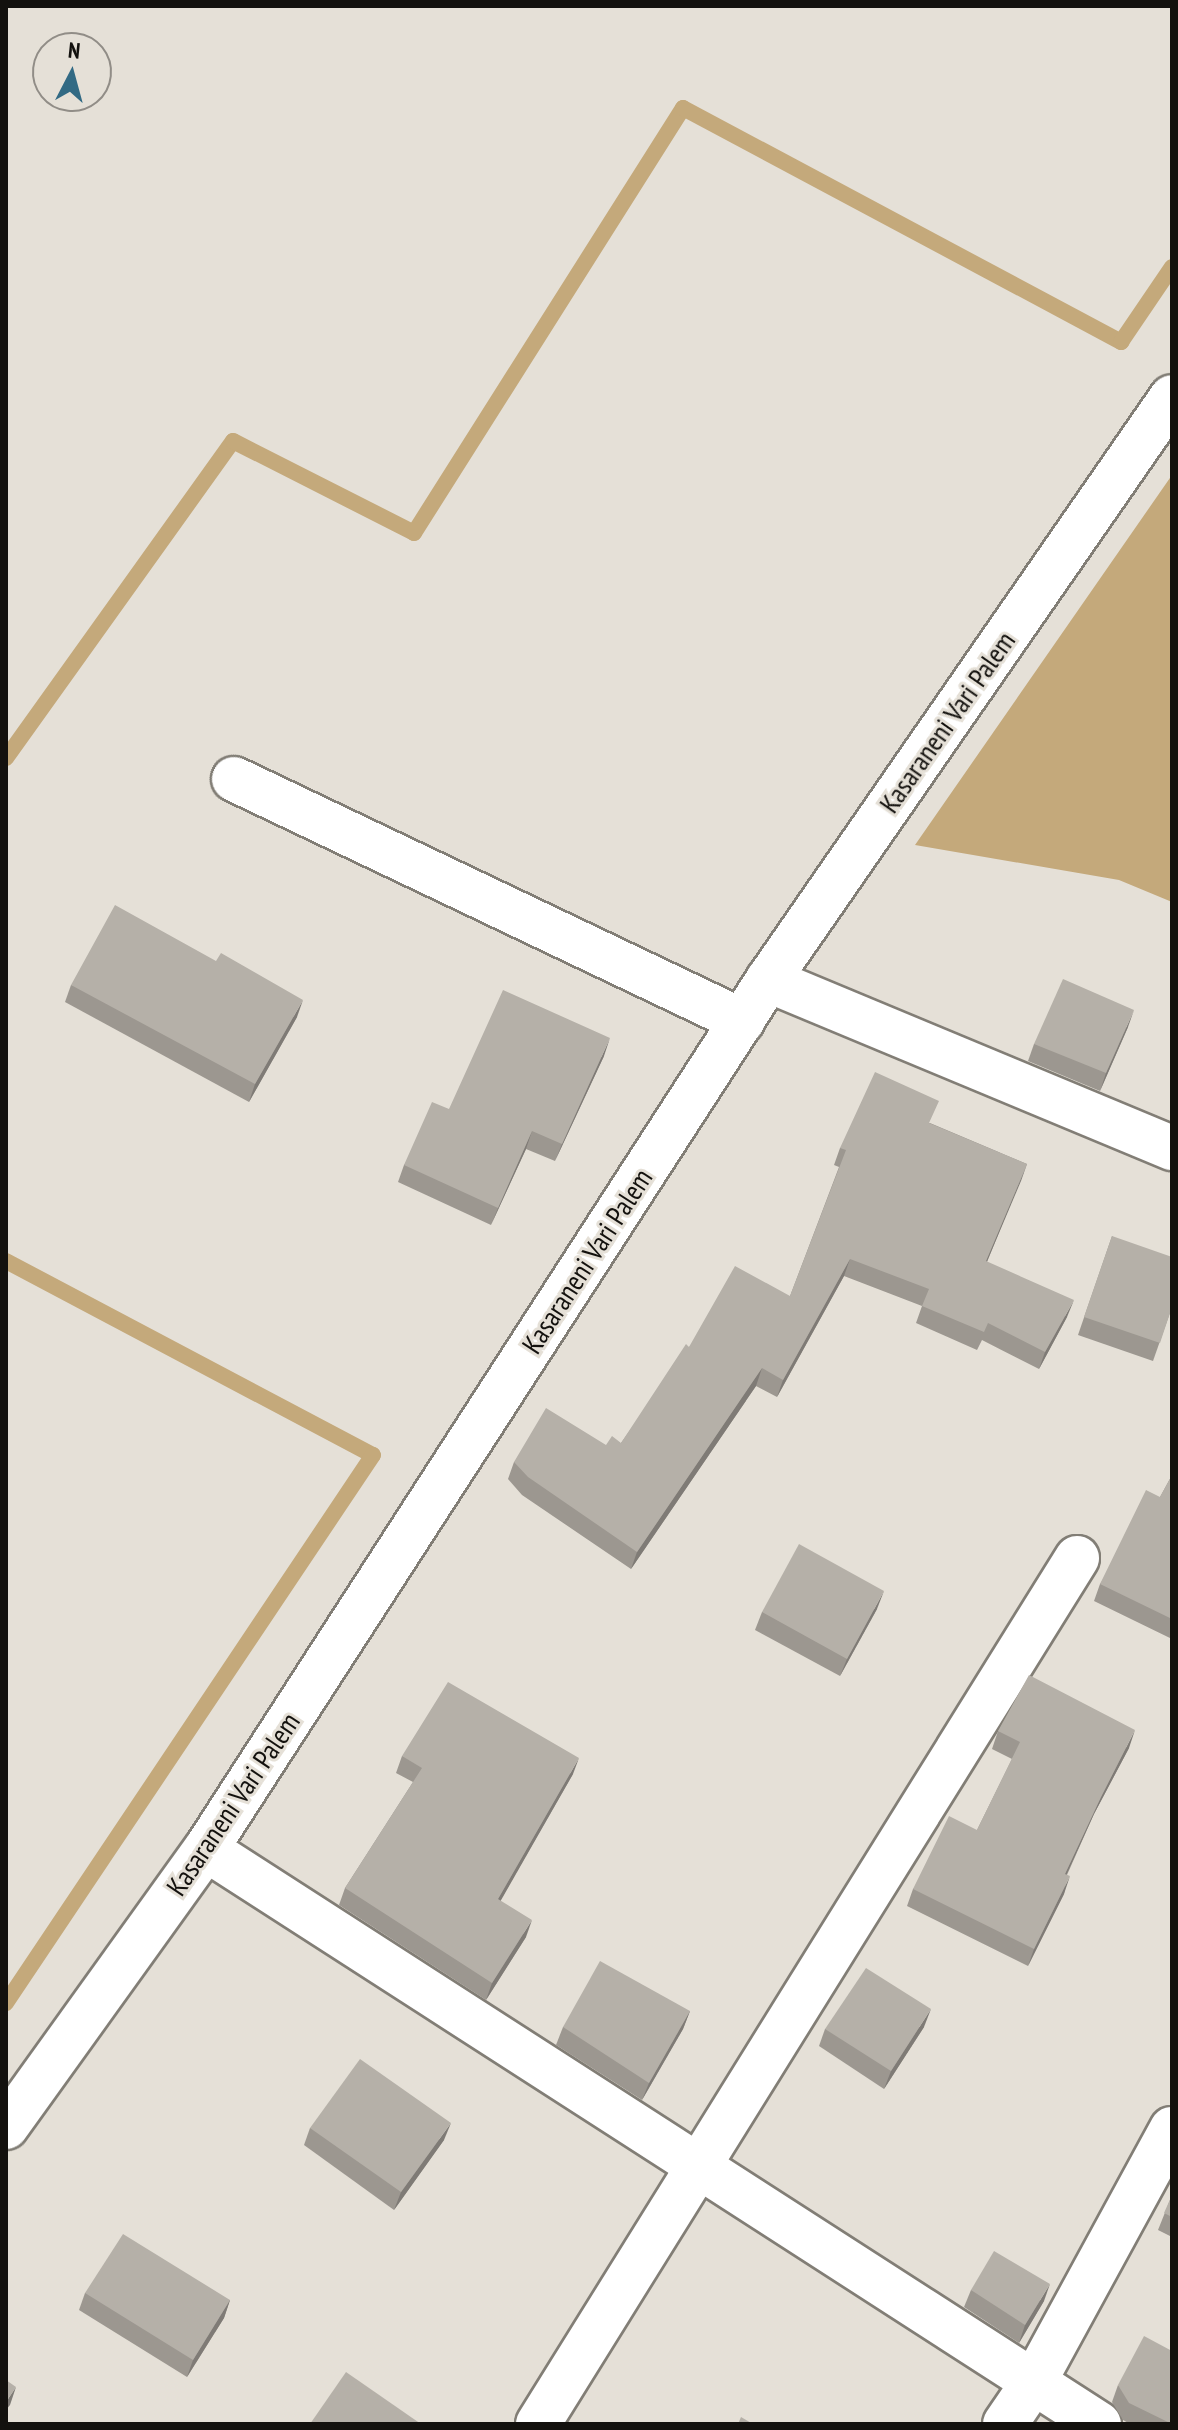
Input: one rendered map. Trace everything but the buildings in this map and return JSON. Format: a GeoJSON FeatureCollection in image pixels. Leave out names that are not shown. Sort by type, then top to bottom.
{"type":"FeatureCollection","features":[{"type":"Feature","properties":{"kind":"street","name":"Kasaraneni Vari Palem"},"geometry":{"type":"LineString","coordinates":[[6,2127],[206,1849],[768,980],[1172,397]]}},
{"type":"Feature","properties":{"kind":"street"},"geometry":{"type":"LineString","coordinates":[[234,779],[742,1021]]}},
{"type":"Feature","properties":{"kind":"street"},"geometry":{"type":"LineString","coordinates":[[768,980],[1172,1148]]}},
{"type":"Feature","properties":{"kind":"street"},"geometry":{"type":"LineString","coordinates":[[538,2424],[1077,1558]]}},
{"type":"Feature","properties":{"kind":"street"},"geometry":{"type":"LineString","coordinates":[[206,1849],[1099,2424]]}},
{"type":"Feature","properties":{"kind":"street"},"geometry":{"type":"LineString","coordinates":[[1005,2424],[1035,2380],[1172,2129]]}},
{"type":"Feature","properties":{"kind":"shaded area"},"geometry":{"type":"Polygon","coordinates":[[[1172,475],[1172,902],[1119,880],[915,845],[1172,475]]]}},
{"type":"Feature","properties":{"kind":"waterway"},"geometry":{"type":"LineString","coordinates":[[6,758],[233,441],[414,533],[683,108],[1121,342],[1172,267]]}},
{"type":"Feature","properties":{"kind":"waterway"},"geometry":{"type":"LineString","coordinates":[[6,1261],[373,1455],[6,2003]]}}]}
